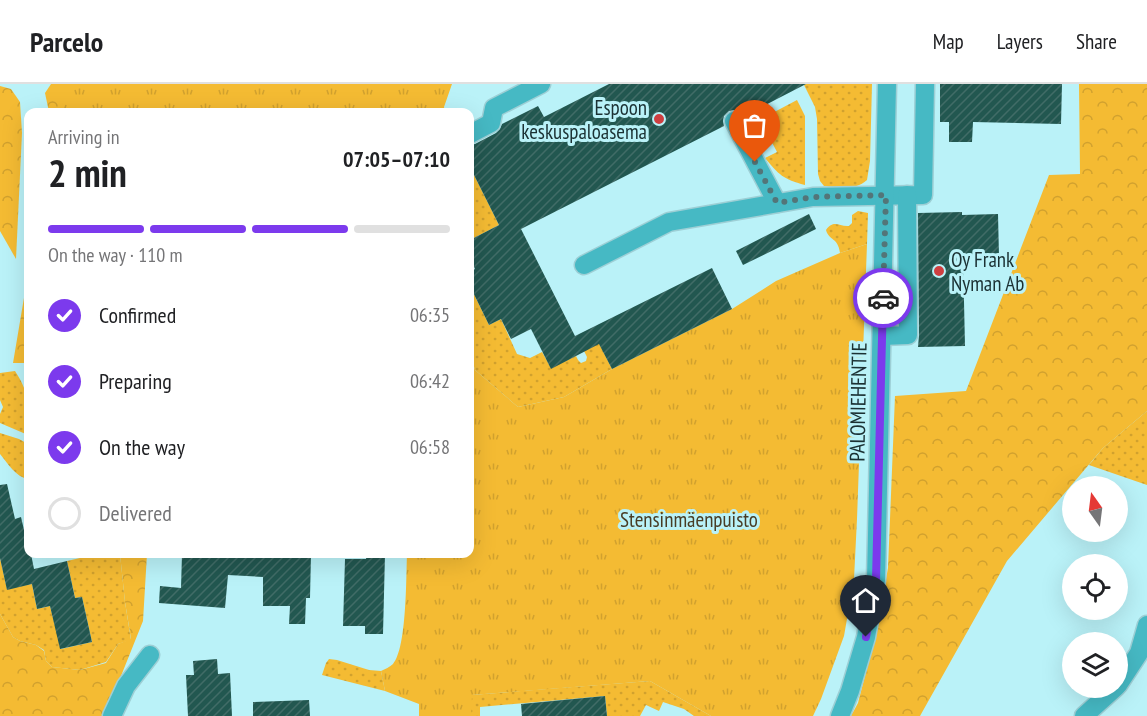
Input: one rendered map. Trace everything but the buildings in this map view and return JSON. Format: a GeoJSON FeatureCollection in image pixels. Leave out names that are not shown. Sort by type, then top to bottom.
{"type":"FeatureCollection","features":[{"type":"Feature","properties":{"kind":"street"},"geometry":{"type":"LineString","coordinates":[[474,132],[491,123],[494,108],[541,84]]}},
{"type":"Feature","properties":{"kind":"street","name":"PALOMIEHENTIE"},"geometry":{"type":"LineString","coordinates":[[840,716],[866,637],[876,580],[887,84]]}},
{"type":"Feature","properties":{"kind":"street"},"geometry":{"type":"LineString","coordinates":[[584,265],[669,222],[813,197],[923,195],[925,84]]}},
{"type":"Feature","properties":{"kind":"street"},"geometry":{"type":"LineString","coordinates":[[734,121],[777,203]]}},
{"type":"Feature","properties":{"kind":"street"},"geometry":{"type":"LineString","coordinates":[[882,336],[908,335],[907,195]]}},
{"type":"Feature","properties":{"kind":"street"},"geometry":{"type":"LineString","coordinates":[[1128,670],[1139,653],[1147,625]]}},
{"type":"Feature","properties":{"kind":"street"},"geometry":{"type":"LineString","coordinates":[[112,716],[126,686],[150,655]]}},
{"type":"Feature","properties":{"kind":"street"},"geometry":{"type":"LineString","coordinates":[[1084,716],[1104,698]]}},
{"type":"Feature","properties":{"kind":"green space"},"geometry":{"type":"Polygon","coordinates":[[[51,84],[120,84],[122,108],[48,108],[45,93],[51,84]]]}},
{"type":"Feature","properties":{"kind":"green space"},"geometry":{"type":"Polygon","coordinates":[[[60,84],[452,84],[444,108],[63,108],[60,84]]]}},
{"type":"Feature","properties":{"kind":"green space"},"geometry":{"type":"Polygon","coordinates":[[[872,84],[870,161],[867,180],[857,186],[824,186],[820,181],[817,119],[815,107],[804,85],[872,84]]]}},
{"type":"Feature","properties":{"kind":"green space"},"geometry":{"type":"Polygon","coordinates":[[[1079,84],[1147,84],[1147,411],[1103,448],[1079,476],[1062,476],[1062,496],[1007,561],[920,716],[851,716],[858,703],[877,629],[888,568],[895,396],[966,391],[1049,175],[1080,174],[1079,84]]]}},
{"type":"Feature","properties":{"kind":"green space"},"geometry":{"type":"Polygon","coordinates":[[[0,86],[11,89],[20,102],[22,133],[16,259],[0,231],[0,86]]]}},
{"type":"Feature","properties":{"kind":"green space"},"geometry":{"type":"Polygon","coordinates":[[[797,100],[805,116],[805,185],[786,178],[770,164],[765,158],[777,152],[766,131],[754,136],[744,116],[758,108],[763,118],[797,100]]]}},
{"type":"Feature","properties":{"kind":"green space"},"geometry":{"type":"Polygon","coordinates":[[[474,175],[499,225],[474,238],[474,175]]]}},
{"type":"Feature","properties":{"kind":"green space"},"geometry":{"type":"Polygon","coordinates":[[[858,211],[868,213],[867,244],[840,253],[837,244],[826,230],[834,224],[849,226],[852,223],[852,215],[858,211]]]}},
{"type":"Feature","properties":{"kind":"green space","name":"Stensinmäenpuisto"},"geometry":{"type":"Polygon","coordinates":[[[867,244],[854,579],[844,636],[813,716],[711,716],[650,681],[472,695],[471,716],[419,716],[419,704],[385,691],[381,671],[393,664],[398,656],[401,643],[405,612],[407,558],[474,558],[474,367],[475,370],[518,407],[564,397],[612,369],[732,309],[776,281],[840,253],[867,244]]]}},
{"type":"Feature","properties":{"kind":"green space"},"geometry":{"type":"Polygon","coordinates":[[[474,294],[489,325],[501,319],[517,354],[530,358],[542,352],[551,368],[576,356],[581,363],[586,361],[587,357],[583,349],[598,341],[612,369],[564,397],[518,407],[475,370],[474,294]]]}},
{"type":"Feature","properties":{"kind":"green space"},"geometry":{"type":"Polygon","coordinates":[[[24,298],[24,363],[13,363],[24,298]]]}},
{"type":"Feature","properties":{"kind":"green space"},"geometry":{"type":"Polygon","coordinates":[[[15,371],[24,387],[24,433],[0,423],[3,407],[0,400],[0,373],[15,371]]]}},
{"type":"Feature","properties":{"kind":"green space"},"geometry":{"type":"Polygon","coordinates":[[[1147,411],[1147,485],[1128,478],[1128,476],[1121,476],[1089,465],[1103,448],[1147,411]]]}},
{"type":"Feature","properties":{"kind":"green space"},"geometry":{"type":"Polygon","coordinates":[[[0,433],[24,442],[24,478],[9,466],[0,454],[0,433]]]}},
{"type":"Feature","properties":{"kind":"green space"},"geometry":{"type":"Polygon","coordinates":[[[0,558],[7,589],[32,584],[37,609],[50,606],[61,649],[92,642],[82,597],[75,598],[67,561],[80,558],[120,558],[131,640],[118,644],[106,662],[80,670],[52,667],[46,661],[44,650],[13,637],[0,614],[0,558]]]}},
{"type":"Feature","properties":{"kind":"green space"},"geometry":{"type":"Polygon","coordinates":[[[120,558],[147,558],[143,621],[105,716],[0,716],[0,614],[13,637],[36,645],[44,651],[46,661],[52,667],[80,670],[106,663],[118,644],[131,639],[120,558]]]}},
{"type":"Feature","properties":{"kind":"green space"},"geometry":{"type":"Polygon","coordinates":[[[329,659],[381,671],[385,691],[322,675],[329,659]]]}},
{"type":"Feature","properties":{"kind":"green space"},"geometry":{"type":"Polygon","coordinates":[[[650,681],[711,716],[694,716],[684,709],[663,702],[659,711],[646,705],[640,716],[607,716],[605,696],[480,707],[480,716],[471,716],[471,695],[650,681]]]}},
{"type":"Feature","properties":{"kind":"way so far"},"geometry":{"type":"LineString","coordinates":[[755,162],[777,203],[813,197],[886,195],[883,298]]}},
{"type":"Feature","properties":{"kind":"place","name":"Espoon keskuspaloasema"},"geometry":{"type":"Point","coordinates":[659,119]}},
{"type":"Feature","properties":{"kind":"place","name":"Oy Frank Nyman Ab"},"geometry":{"type":"Point","coordinates":[939,271]}},
{"type":"Feature","properties":{"kind":"route"},"geometry":{"type":"LineString","coordinates":[[866,637],[876,580],[883,298]]}}]}
